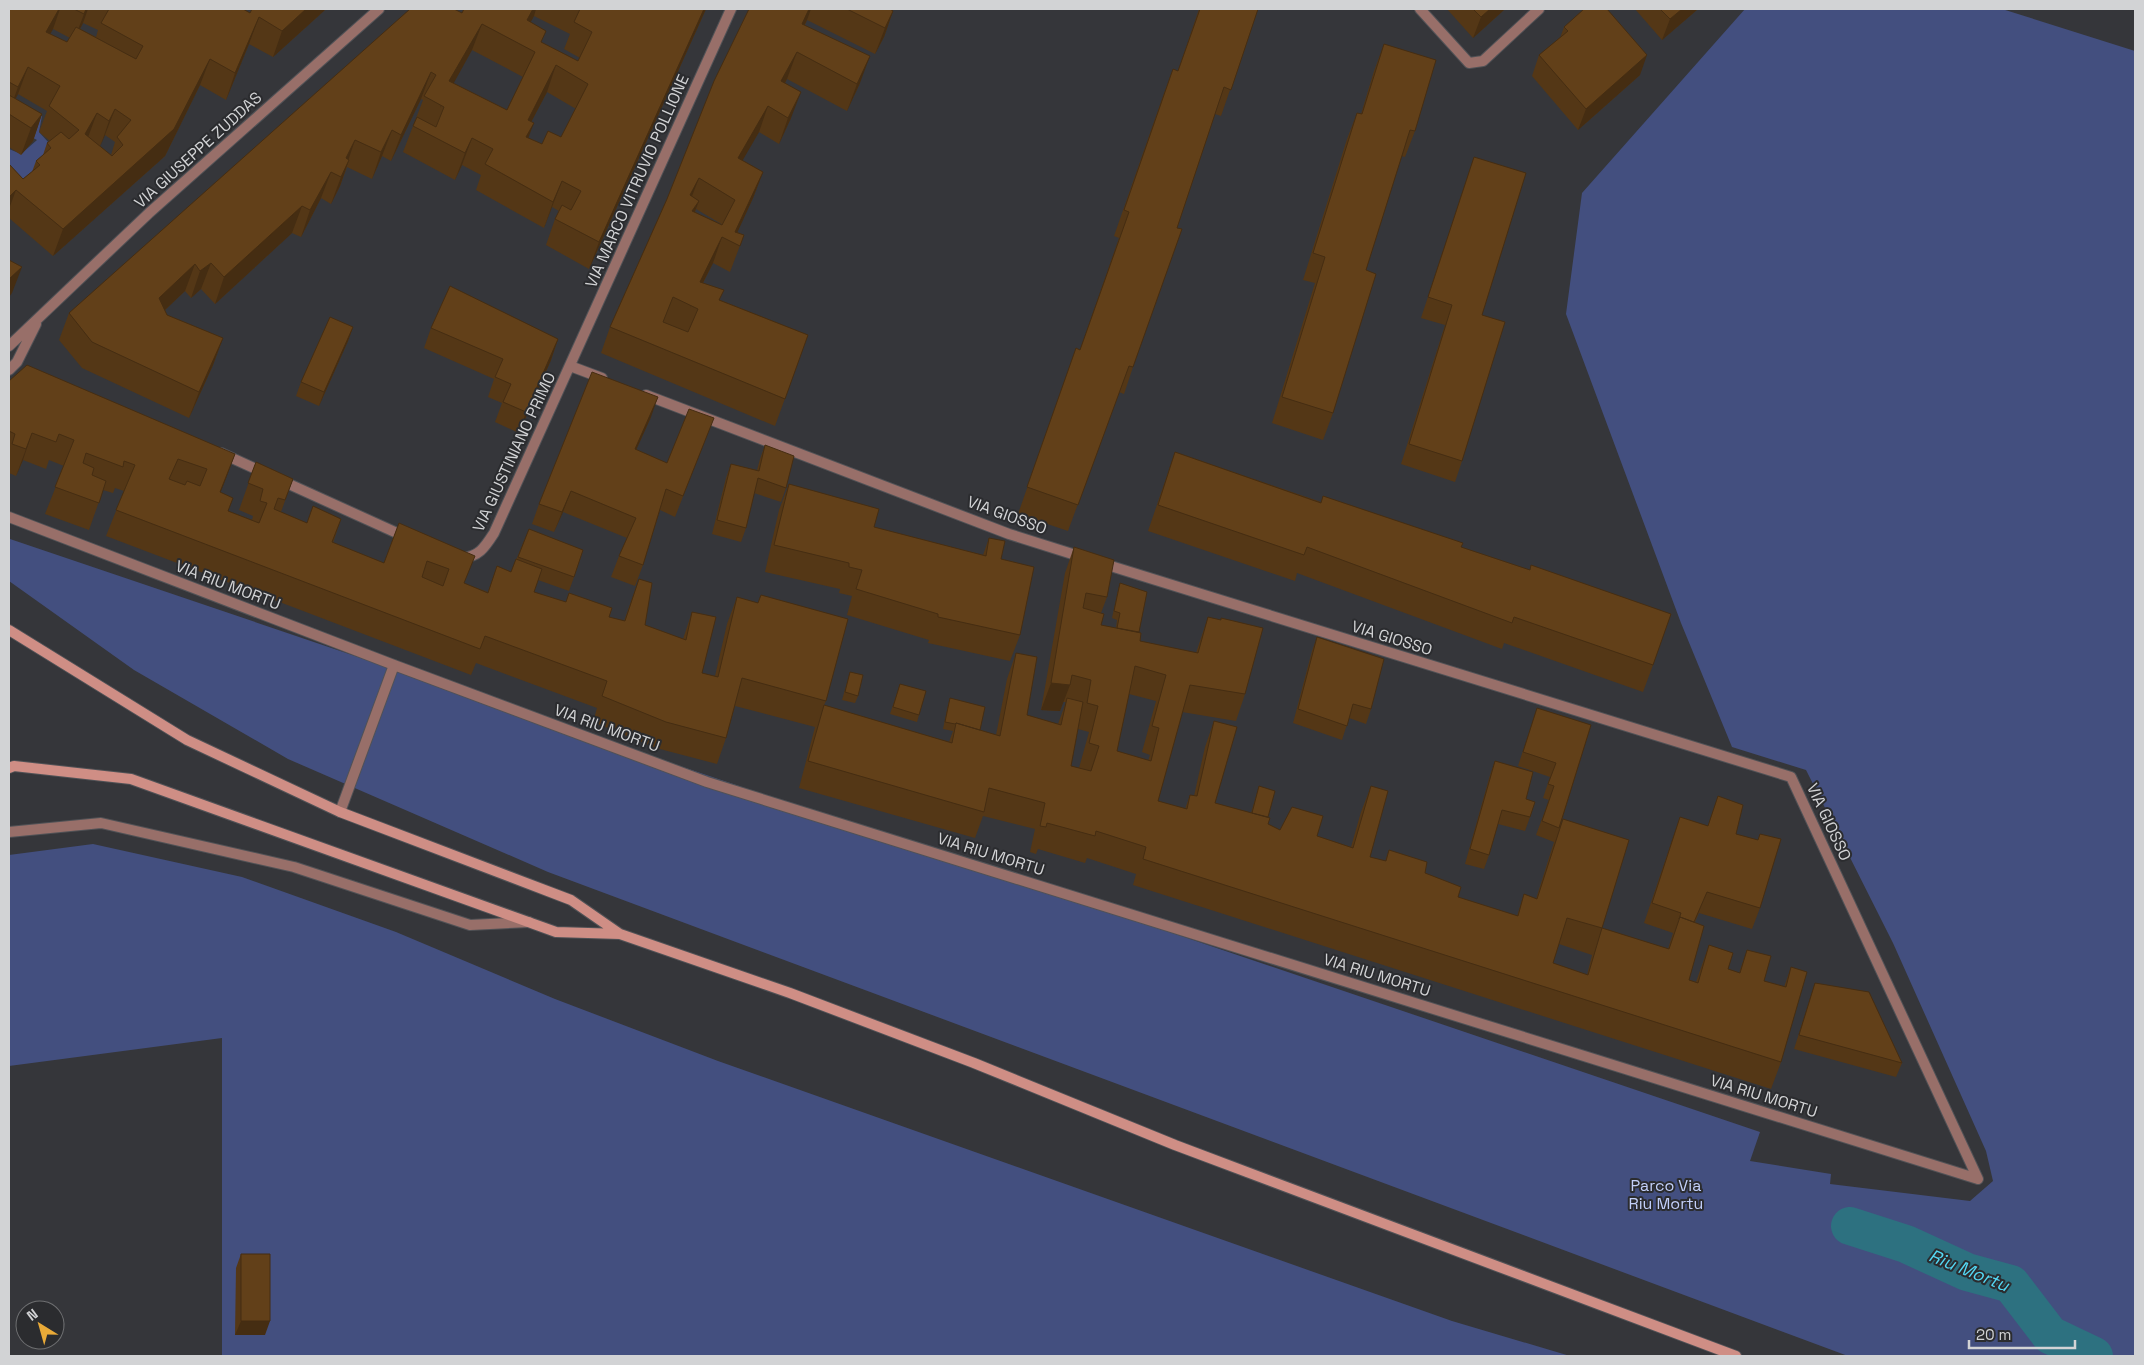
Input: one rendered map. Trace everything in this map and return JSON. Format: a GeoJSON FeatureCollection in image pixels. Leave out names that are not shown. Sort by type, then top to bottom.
{"type":"FeatureCollection","features":[{"type":"Feature","properties":{"kind":"main road"},"geometry":{"type":"LineString","coordinates":[[9,630],[187,740],[340,812],[571,900],[620,934],[790,993],[974,1063],[1184,1148],[1736,1356]]}},
{"type":"Feature","properties":{"kind":"main road"},"geometry":{"type":"LineString","coordinates":[[9,768],[14,766],[131,779],[556,932],[620,934]]}},
{"type":"Feature","properties":{"kind":"street","name":"VIA GIUSEPPE ZUDDAS"},"geometry":{"type":"LineString","coordinates":[[9,346],[149,213],[379,9]]}},
{"type":"Feature","properties":{"kind":"street","name":"VIA MARCO VITRUVIO POLLIONE"},"geometry":{"type":"LineString","coordinates":[[570,366],[731,9]]}},
{"type":"Feature","properties":{"kind":"street"},"geometry":{"type":"LineString","coordinates":[[1420,9],[1469,62],[1483,61],[1538,9]]}},
{"type":"Feature","properties":{"kind":"street","name":"VIA GIUSEPPE ZUDDAS"},"geometry":{"type":"LineString","coordinates":[[9,370],[17,362],[39,318]]}},
{"type":"Feature","properties":{"kind":"street"},"geometry":{"type":"LineString","coordinates":[[17,362],[30,368]]}},
{"type":"Feature","properties":{"kind":"street"},"geometry":{"type":"LineString","coordinates":[[570,366],[608,380]]}},
{"type":"Feature","properties":{"kind":"street","name":"VIA GIUSTINIANO PRIMO"},"geometry":{"type":"LineString","coordinates":[[449,557],[473,557],[484,549],[494,533],[570,366]]}},
{"type":"Feature","properties":{"kind":"street","name":"VIA GIOSSO"},"geometry":{"type":"LineString","coordinates":[[636,391],[1009,534],[1792,777],[1978,1179]]}},
{"type":"Feature","properties":{"kind":"street"},"geometry":{"type":"LineString","coordinates":[[206,447],[422,544]]}},
{"type":"Feature","properties":{"kind":"street","name":"VIA RIU MORTU"},"geometry":{"type":"LineString","coordinates":[[9,517],[394,666],[707,782],[1978,1179]]}},
{"type":"Feature","properties":{"kind":"street"},"geometry":{"type":"LineString","coordinates":[[340,812],[394,666]]}},
{"type":"Feature","properties":{"kind":"street"},"geometry":{"type":"LineString","coordinates":[[9,832],[101,823],[294,867],[470,925],[528,922]]}},
{"type":"Feature","properties":{"kind":"green space","name":"Parco Via Riu Mortu"},"geometry":{"type":"Polygon","coordinates":[[[1745,9],[2002,9],[2135,51],[2135,1356],[1848,1356],[548,872],[288,759],[134,670],[9,581],[10,539],[1760,1132],[1750,1161],[1831,1174],[1830,1184],[1970,1201],[1993,1181],[1986,1151],[1893,943],[1806,770],[1732,747],[1681,623],[1566,314],[1582,193],[1745,9]]]}},
{"type":"Feature","properties":{"kind":"green space"},"geometry":{"type":"Polygon","coordinates":[[[20,104],[42,116],[39,132],[58,153],[9,194],[9,149],[21,154],[37,140],[9,125],[20,104]]]}},
{"type":"Feature","properties":{"kind":"green space"},"geometry":{"type":"Polygon","coordinates":[[[93,844],[242,877],[396,932],[555,999],[718,1061],[1452,1321],[1570,1356],[222,1356],[222,1038],[9,1066],[9,855],[93,844]]]}},
{"type":"Feature","properties":{"kind":"building"},"geometry":{"type":"Polygon","coordinates":[[[9,9],[59,9],[46,32],[67,42],[76,27],[136,59],[143,46],[101,23],[109,9],[243,9],[250,13],[252,9],[306,9],[282,31],[259,17],[235,73],[210,59],[174,129],[63,229],[16,190],[9,197],[9,164],[23,179],[40,165],[36,161],[51,148],[47,143],[61,132],[69,139],[79,130],[49,106],[60,86],[28,67],[18,87],[9,82],[9,9]],[[115,109],[109,121],[97,113],[85,134],[112,156],[123,145],[117,137],[131,120],[115,109]]]}},
{"type":"Feature","properties":{"kind":"building"},"geometry":{"type":"Polygon","coordinates":[[[74,9],[86,9],[84,14],[74,9]]]}},
{"type":"Feature","properties":{"kind":"building"},"geometry":{"type":"Polygon","coordinates":[[[410,9],[454,9],[462,13],[464,9],[533,9],[527,20],[546,31],[541,42],[578,61],[592,32],[574,22],[580,9],[704,9],[599,242],[555,219],[562,205],[571,210],[581,191],[562,181],[553,202],[485,164],[493,149],[472,138],[465,153],[413,126],[417,117],[436,127],[444,107],[424,96],[436,75],[431,72],[401,135],[392,130],[381,152],[355,140],[346,158],[349,160],[341,177],[331,172],[310,210],[302,206],[224,277],[211,263],[200,271],[195,264],[159,298],[167,315],[223,338],[199,392],[92,342],[69,313],[410,9]],[[482,24],[449,81],[507,110],[535,52],[482,24]],[[556,65],[528,120],[534,123],[526,137],[542,144],[548,131],[561,137],[588,84],[556,65]]]}},
{"type":"Feature","properties":{"kind":"building"},"geometry":{"type":"Polygon","coordinates":[[[749,9],[809,9],[802,24],[870,56],[857,84],[797,52],[781,81],[801,92],[788,118],[768,106],[738,158],[763,172],[735,232],[744,235],[740,246],[722,237],[700,282],[724,290],[719,300],[808,335],[785,399],[610,327],[667,199],[714,81],[749,9]],[[699,178],[690,195],[699,201],[692,211],[722,225],[735,200],[699,178]],[[673,297],[663,322],[688,332],[698,309],[673,297]]]}},
{"type":"Feature","properties":{"kind":"building"},"geometry":{"type":"Polygon","coordinates":[[[847,9],[890,9],[893,11],[885,28],[847,9]]]}},
{"type":"Feature","properties":{"kind":"building"},"geometry":{"type":"Polygon","coordinates":[[[1200,9],[1258,9],[1231,90],[1224,87],[1177,228],[1182,229],[1133,367],[1129,366],[1078,505],[1027,487],[1076,348],[1080,350],[1129,212],[1124,210],[1173,69],[1178,71],[1200,9]]]}},
{"type":"Feature","properties":{"kind":"building"},"geometry":{"type":"Polygon","coordinates":[[[1473,9],[1490,9],[1481,17],[1473,9]]]}},
{"type":"Feature","properties":{"kind":"building"},"geometry":{"type":"Polygon","coordinates":[[[1584,9],[1607,9],[1647,55],[1586,109],[1539,55],[1568,31],[1564,27],[1584,9]]]}},
{"type":"Feature","properties":{"kind":"building"},"geometry":{"type":"Polygon","coordinates":[[[1660,9],[1682,9],[1670,19],[1660,9]]]}},
{"type":"Feature","properties":{"kind":"building"},"geometry":{"type":"Polygon","coordinates":[[[1384,44],[1436,60],[1415,131],[1410,130],[1366,270],[1376,274],[1333,413],[1282,397],[1325,257],[1313,253],[1357,113],[1362,114],[1384,44]]]}},
{"type":"Feature","properties":{"kind":"building"},"geometry":{"type":"Polygon","coordinates":[[[9,95],[42,114],[31,128],[9,114],[9,95]]]}},
{"type":"Feature","properties":{"kind":"building"},"geometry":{"type":"Polygon","coordinates":[[[1474,157],[1526,173],[1482,315],[1505,322],[1462,461],[1409,444],[1452,305],[1428,297],[1474,157]]]}},
{"type":"Feature","properties":{"kind":"building"},"geometry":{"type":"Polygon","coordinates":[[[9,260],[22,267],[9,279],[9,260]]]}},
{"type":"Feature","properties":{"kind":"building"},"geometry":{"type":"Polygon","coordinates":[[[450,286],[558,339],[526,412],[503,402],[511,384],[495,377],[503,359],[431,328],[450,286]]]}},
{"type":"Feature","properties":{"kind":"building"},"geometry":{"type":"Polygon","coordinates":[[[330,317],[353,327],[324,392],[301,382],[330,317]]]}},
{"type":"Feature","properties":{"kind":"building"},"geometry":{"type":"Polygon","coordinates":[[[27,365],[235,454],[220,492],[233,498],[228,511],[259,523],[267,503],[260,501],[263,489],[248,483],[256,462],[293,479],[285,500],[278,498],[274,509],[307,523],[313,506],[341,519],[332,542],[384,563],[399,523],[475,556],[464,583],[488,593],[497,566],[511,572],[516,559],[542,569],[534,592],[566,602],[569,593],[612,608],[609,617],[625,621],[639,579],[652,583],[645,625],[686,640],[692,612],[716,617],[702,673],[718,677],[737,597],[758,603],[761,595],[848,619],[826,701],[742,678],[726,738],[666,722],[602,696],[607,681],[485,636],[480,649],[116,510],[135,465],[124,461],[123,467],[86,453],[83,463],[94,468],[92,475],[106,481],[99,503],[55,487],[74,440],[59,434],[56,442],[32,433],[26,449],[12,444],[15,434],[9,431],[9,381],[27,365]],[[178,459],[169,479],[185,485],[187,481],[200,486],[207,469],[178,459]],[[427,561],[422,577],[443,586],[449,569],[427,561]]]}},
{"type":"Feature","properties":{"kind":"building"},"geometry":{"type":"Polygon","coordinates":[[[592,372],[658,397],[635,449],[667,463],[689,409],[714,418],[683,496],[666,489],[643,565],[619,556],[636,518],[571,491],[562,512],[539,504],[592,372]]]}},
{"type":"Feature","properties":{"kind":"building"},"geometry":{"type":"Polygon","coordinates":[[[765,445],[794,456],[786,488],[758,478],[746,528],[717,520],[731,464],[759,471],[765,445]]]}},
{"type":"Feature","properties":{"kind":"building"},"geometry":{"type":"Polygon","coordinates":[[[1175,452],[1321,503],[1323,496],[1463,543],[1461,547],[1530,570],[1531,565],[1671,614],[1653,665],[1514,617],[1512,623],[1307,547],[1304,555],[1158,505],[1175,452]]]}},
{"type":"Feature","properties":{"kind":"building"},"geometry":{"type":"Polygon","coordinates":[[[789,484],[879,509],[874,527],[986,556],[989,538],[1005,541],[1001,559],[1034,567],[1020,635],[938,617],[938,614],[856,589],[862,570],[849,567],[849,563],[774,545],[789,484]]]}},
{"type":"Feature","properties":{"kind":"building"},"geometry":{"type":"Polygon","coordinates":[[[529,529],[583,550],[574,577],[518,557],[529,529]]]}},
{"type":"Feature","properties":{"kind":"building"},"geometry":{"type":"Polygon","coordinates":[[[1074,547],[1114,560],[1107,597],[1086,593],[1083,608],[1104,614],[1101,625],[1141,633],[1140,641],[1198,653],[1208,617],[1221,620],[1221,618],[1263,628],[1245,694],[1190,685],[1158,801],[1187,809],[1190,795],[1197,796],[1214,721],[1237,727],[1215,803],[1270,818],[1268,824],[1280,830],[1292,807],[1323,816],[1317,836],[1353,848],[1371,786],[1388,791],[1370,857],[1386,861],[1389,850],[1427,862],[1425,873],[1461,887],[1458,897],[1518,916],[1524,894],[1537,899],[1563,819],[1629,840],[1602,928],[1669,949],[1680,917],[1704,926],[1689,980],[1698,983],[1709,945],[1733,953],[1728,969],[1740,973],[1747,950],[1771,956],[1764,981],[1786,987],[1791,967],[1807,972],[1781,1062],[1143,859],[1146,847],[1096,831],[1095,836],[1047,823],[1046,827],[1040,826],[1045,803],[989,788],[984,812],[808,761],[824,705],[952,743],[956,723],[1000,736],[1016,653],[1037,657],[1027,715],[1061,725],[1067,698],[1083,702],[1071,766],[1091,771],[1099,746],[1089,743],[1098,706],[1087,703],[1091,680],[1072,675],[1070,685],[1051,683],[1074,547]],[[1135,666],[1117,751],[1151,761],[1159,728],[1152,726],[1166,675],[1135,666]],[[1567,918],[1553,963],[1588,975],[1602,928],[1567,918]]]}},
{"type":"Feature","properties":{"kind":"building"},"geometry":{"type":"Polygon","coordinates":[[[1120,583],[1147,592],[1139,632],[1117,628],[1120,613],[1114,611],[1120,583]]]}},
{"type":"Feature","properties":{"kind":"building"},"geometry":{"type":"Polygon","coordinates":[[[1317,637],[1384,659],[1371,709],[1353,704],[1347,726],[1298,709],[1317,637]]]}},
{"type":"Feature","properties":{"kind":"building"},"geometry":{"type":"Polygon","coordinates":[[[850,672],[863,675],[858,696],[845,692],[850,672]]]}},
{"type":"Feature","properties":{"kind":"building"},"geometry":{"type":"Polygon","coordinates":[[[900,684],[926,691],[919,715],[893,707],[900,684]]]}},
{"type":"Feature","properties":{"kind":"building"},"geometry":{"type":"Polygon","coordinates":[[[950,698],[985,707],[980,730],[945,722],[950,698]]]}},
{"type":"Feature","properties":{"kind":"building"},"geometry":{"type":"Polygon","coordinates":[[[1537,708],[1591,725],[1559,828],[1542,821],[1554,786],[1548,784],[1556,763],[1523,752],[1537,708]]]}},
{"type":"Feature","properties":{"kind":"building"},"geometry":{"type":"Polygon","coordinates":[[[1495,761],[1533,772],[1526,799],[1535,802],[1530,817],[1502,810],[1489,855],[1470,849],[1495,761]]]}},
{"type":"Feature","properties":{"kind":"building"},"geometry":{"type":"Polygon","coordinates":[[[1259,786],[1275,791],[1268,817],[1252,813],[1259,786]]]}},
{"type":"Feature","properties":{"kind":"building"},"geometry":{"type":"Polygon","coordinates":[[[1718,796],[1743,805],[1736,834],[1758,840],[1760,834],[1781,839],[1760,908],[1707,892],[1694,922],[1680,917],[1679,919],[1681,913],[1652,903],[1680,817],[1708,826],[1718,796]]]}},
{"type":"Feature","properties":{"kind":"building"},"geometry":{"type":"Polygon","coordinates":[[[1815,983],[1869,992],[1902,1063],[1799,1035],[1815,983]]]}},
{"type":"Feature","properties":{"kind":"building"},"geometry":{"type":"Polygon","coordinates":[[[241,1254],[270,1254],[270,1321],[241,1321],[241,1254]]]}},
{"type":"Feature","properties":{"kind":"waterway","name":"Riu Mortu"},"geometry":{"type":"LineString","coordinates":[[1850,1226],[1906,1244],[1967,1272],[2011,1284],[2050,1335],[2094,1356]]}}]}
